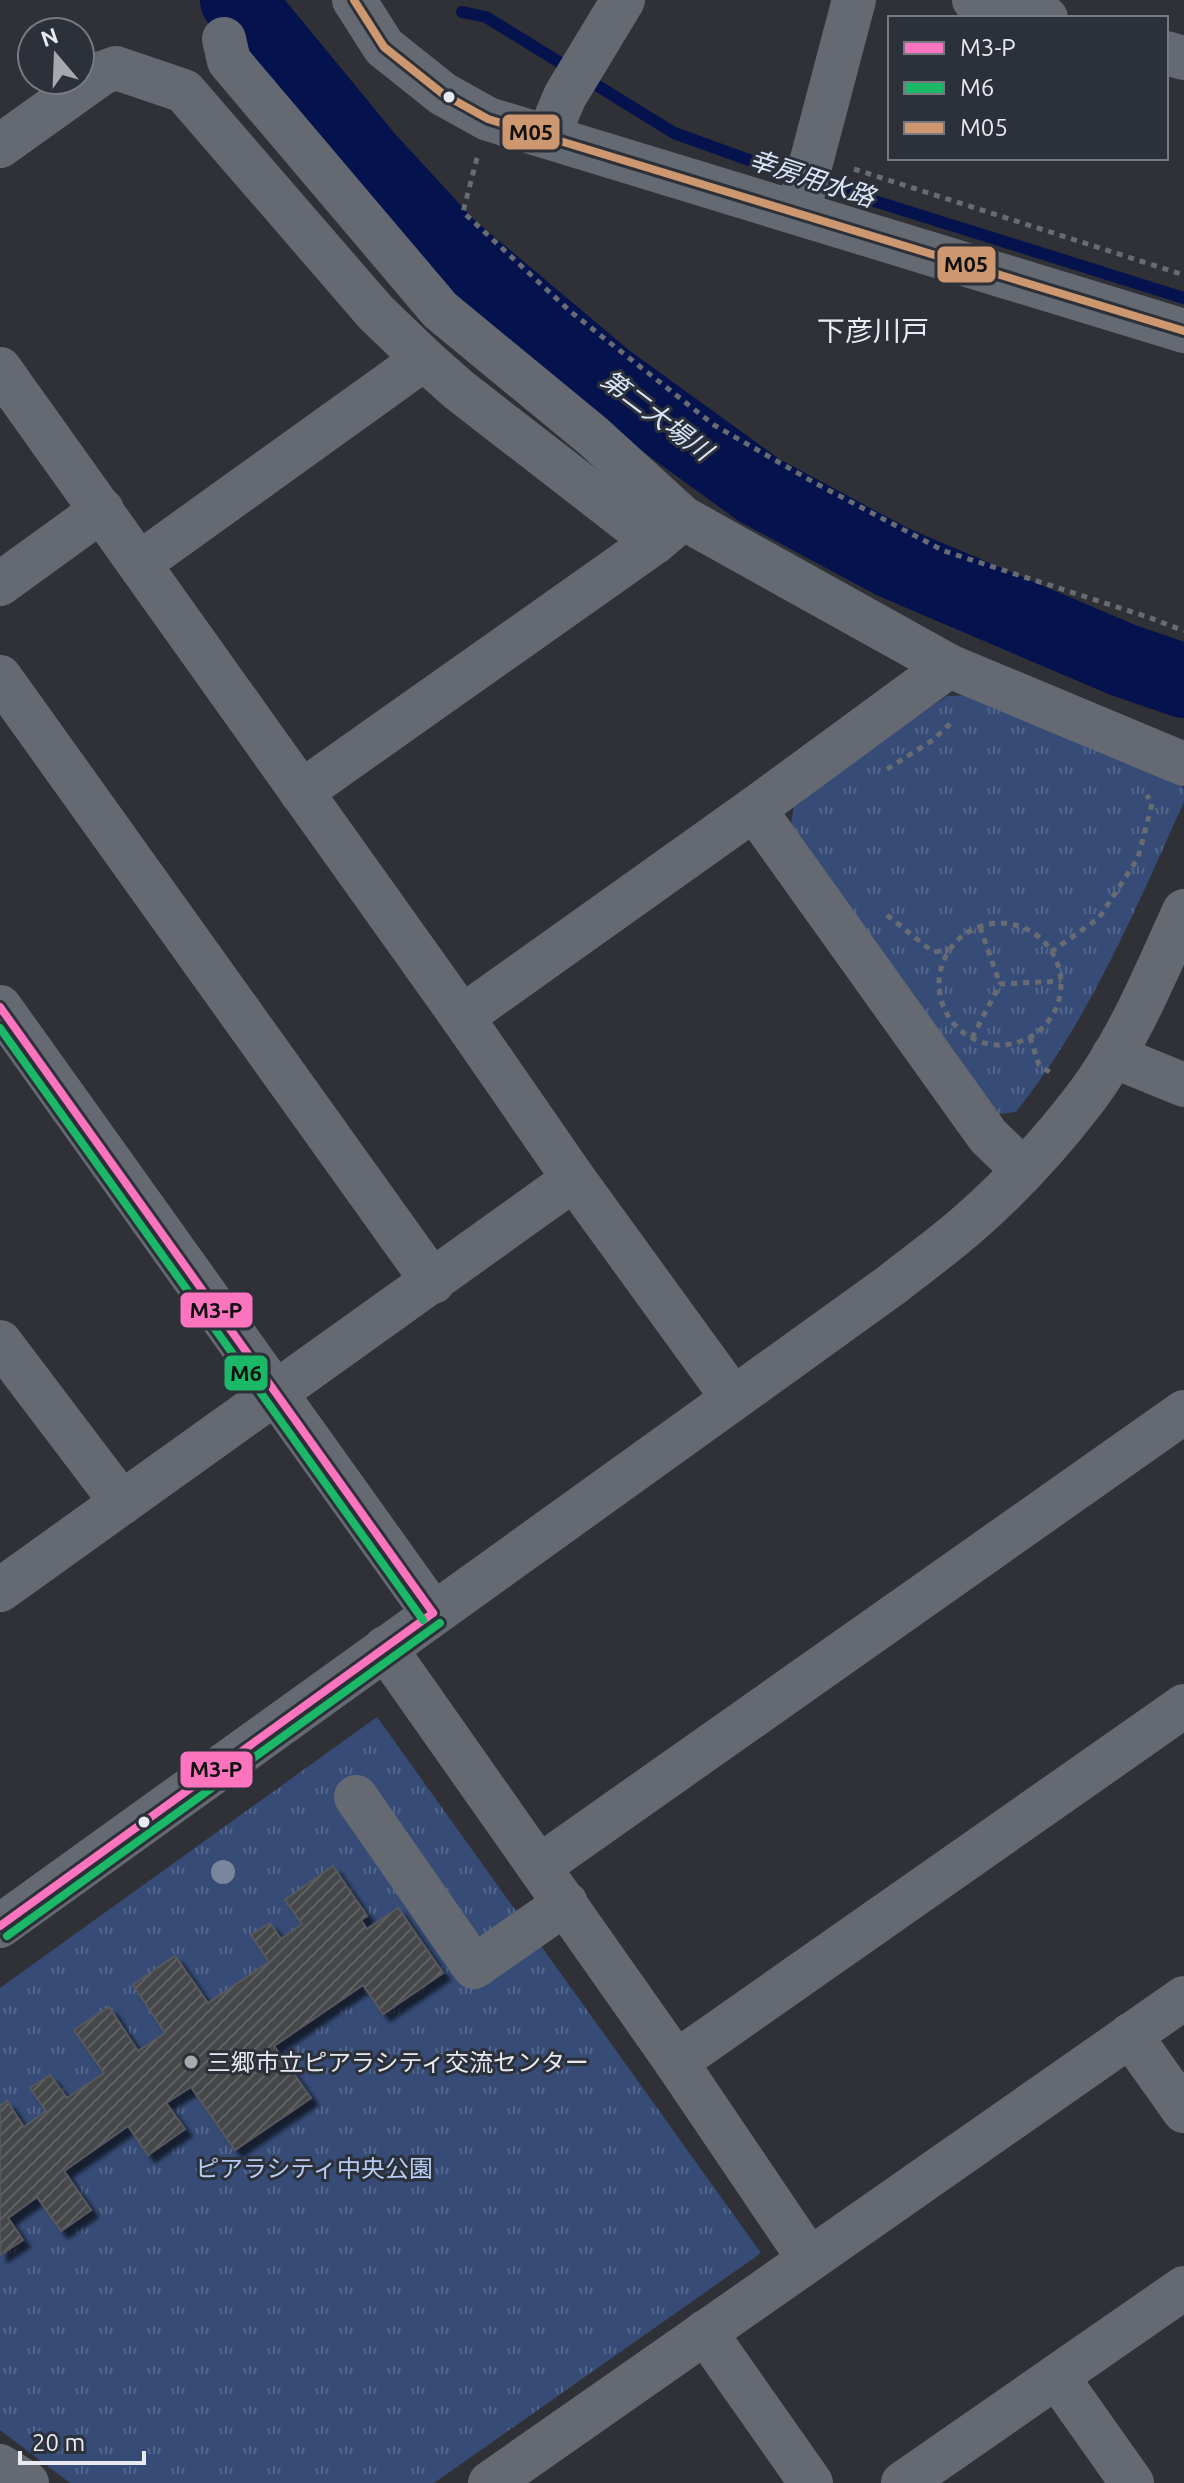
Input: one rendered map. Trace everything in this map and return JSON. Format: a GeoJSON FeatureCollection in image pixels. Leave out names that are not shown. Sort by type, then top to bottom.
{"type":"FeatureCollection","features":[{"type":"Feature","properties":{"kind":"street"},"geometry":{"type":"LineString","coordinates":[[354,0],[384,47],[443,94],[488,119],[548,136],[805,188],[1184,331]]}},
{"type":"Feature","properties":{"kind":"street"},"geometry":{"type":"LineString","coordinates":[[548,136],[565,96],[623,0]]}},
{"type":"Feature","properties":{"kind":"street"},"geometry":{"type":"LineString","coordinates":[[805,188],[854,0]]}},
{"type":"Feature","properties":{"kind":"street"},"geometry":{"type":"LineString","coordinates":[[974,0],[1038,16]]}},
{"type":"Feature","properties":{"kind":"street"},"geometry":{"type":"LineString","coordinates":[[224,39],[229,61],[440,310],[593,436],[669,530]]}},
{"type":"Feature","properties":{"kind":"street"},"geometry":{"type":"LineString","coordinates":[[0,146],[102,73],[116,68],[184,91],[376,313],[459,390],[669,530],[949,666],[1184,764]]}},
{"type":"Feature","properties":{"kind":"street"},"geometry":{"type":"LineString","coordinates":[[140,563],[424,359]]}},
{"type":"Feature","properties":{"kind":"street"},"geometry":{"type":"LineString","coordinates":[[0,369],[574,1179],[733,1398]]}},
{"type":"Feature","properties":{"kind":"street"},"geometry":{"type":"LineString","coordinates":[[0,584],[102,510]]}},
{"type":"Feature","properties":{"kind":"street"},"geometry":{"type":"LineString","coordinates":[[301,792],[669,530]]}},
{"type":"Feature","properties":{"kind":"street"},"geometry":{"type":"LineString","coordinates":[[462,1017],[949,666]]}},
{"type":"Feature","properties":{"kind":"street"},"geometry":{"type":"LineString","coordinates":[[0,677],[433,1282]]}},
{"type":"Feature","properties":{"kind":"street"},"geometry":{"type":"LineString","coordinates":[[754,809],[988,1136],[1023,1170]]}},
{"type":"Feature","properties":{"kind":"street"},"geometry":{"type":"LineString","coordinates":[[0,1926],[890,1286],[968,1224],[1023,1170],[1084,1099],[1113,1056],[1148,990],[1184,911]]}},
{"type":"Feature","properties":{"kind":"street"},"geometry":{"type":"LineString","coordinates":[[0,1007],[433,1613]]}},
{"type":"Feature","properties":{"kind":"street"},"geometry":{"type":"LineString","coordinates":[[1113,1056],[1184,1085]]}},
{"type":"Feature","properties":{"kind":"street"},"geometry":{"type":"LineString","coordinates":[[0,1590],[574,1179]]}},
{"type":"Feature","properties":{"kind":"street"},"geometry":{"type":"LineString","coordinates":[[0,1342],[122,1503]]}},
{"type":"Feature","properties":{"kind":"street"},"geometry":{"type":"LineString","coordinates":[[540,1866],[1184,1412]]}},
{"type":"Feature","properties":{"kind":"street"},"geometry":{"type":"LineString","coordinates":[[385,1648],[566,1903],[809,2259]]}},
{"type":"Feature","properties":{"kind":"street"},"geometry":{"type":"LineString","coordinates":[[676,2062],[1184,1706]]}},
{"type":"Feature","properties":{"kind":"street"},"geometry":{"type":"LineString","coordinates":[[356,1797],[474,1967],[566,1903]]}},
{"type":"Feature","properties":{"kind":"street"},"geometry":{"type":"LineString","coordinates":[[490,2483],[1184,1998]]}},
{"type":"Feature","properties":{"kind":"street"},"geometry":{"type":"LineString","coordinates":[[1130,2035],[1184,2111]]}},
{"type":"Feature","properties":{"kind":"street"},"geometry":{"type":"LineString","coordinates":[[903,2483],[1184,2288]]}},
{"type":"Feature","properties":{"kind":"street"},"geometry":{"type":"LineString","coordinates":[[705,2332],[811,2483]]}},
{"type":"Feature","properties":{"kind":"street"},"geometry":{"type":"LineString","coordinates":[[1057,2377],[1132,2483]]}},
{"type":"Feature","properties":{"kind":"street"},"geometry":{"type":"LineString","coordinates":[[0,2466],[27,2483]]}},
{"type":"Feature","properties":{"kind":"path"},"geometry":{"type":"LineString","coordinates":[[488,119],[463,212],[571,312],[714,425],[944,551],[1184,631]]}},
{"type":"Feature","properties":{"kind":"path"},"geometry":{"type":"LineString","coordinates":[[805,188],[1184,275]]}},
{"type":"Feature","properties":{"kind":"path"},"geometry":{"type":"LineString","coordinates":[[882,772],[933,740],[960,716]]}},
{"type":"Feature","properties":{"kind":"path"},"geometry":{"type":"LineString","coordinates":[[1051,952],[1099,918],[1138,858],[1152,804],[1142,785]]}},
{"type":"Feature","properties":{"kind":"path"},"geometry":{"type":"LineString","coordinates":[[879,909],[933,952],[949,950]]}},
{"type":"Feature","properties":{"kind":"path"},"geometry":{"type":"LineString","coordinates":[[1008,924],[1029,930],[1046,943],[1059,966],[1061,981],[1057,1009],[1045,1026],[1030,1037],[1010,1045],[992,1045],[972,1039],[954,1026],[940,999],[939,977],[949,950],[964,935],[980,927],[1008,924]]}},
{"type":"Feature","properties":{"kind":"path"},"geometry":{"type":"LineString","coordinates":[[972,1039],[1000,984],[980,927]]}},
{"type":"Feature","properties":{"kind":"path"},"geometry":{"type":"LineString","coordinates":[[1000,984],[1061,981]]}},
{"type":"Feature","properties":{"kind":"path"},"geometry":{"type":"LineString","coordinates":[[1030,1037],[1039,1065],[1059,1079]]}},
{"type":"Feature","properties":{"kind":"green space"},"geometry":{"type":"Polygon","coordinates":[[[970,695],[1177,777],[1184,789],[1184,802],[1089,1002],[1067,1040],[1016,1112],[999,1114],[791,824],[795,799],[947,696],[970,695]]]}},
{"type":"Feature","properties":{"kind":"green space","name":"ピアラシティ中央公園"},"geometry":{"type":"Polygon","coordinates":[[[377,1717],[761,2253],[434,2483],[70,2483],[0,2430],[0,1988],[377,1717]]]}},
{"type":"Feature","properties":{"kind":"building","name":"三郷市立ピアラシティ交流センター"},"geometry":{"type":"Polygon","coordinates":[[[333,1866],[367,1916],[361,1920],[367,1929],[398,1908],[443,1973],[383,2014],[363,1985],[274,2046],[311,2098],[235,2150],[191,2087],[166,2103],[185,2129],[148,2155],[128,2126],[64,2171],[91,2210],[61,2231],[37,2197],[8,2218],[23,2240],[0,2255],[0,2106],[7,2101],[24,2127],[46,2111],[30,2088],[50,2075],[67,2098],[104,2073],[74,2030],[109,2007],[138,2051],[165,2033],[133,1985],[175,1956],[208,2003],[269,1962],[251,1935],[270,1923],[281,1939],[302,1924],[285,1900],[333,1866]]]}},
{"type":"Feature","properties":{"kind":"waterway","name":"第二大場川"},"geometry":{"type":"LineString","coordinates":[[237,0],[367,158],[449,247],[607,380],[759,490],[893,562],[1123,660],[1184,681]]}},
{"type":"Feature","properties":{"kind":"waterway","name":"幸房用水路"},"geometry":{"type":"LineString","coordinates":[[462,12],[486,17],[674,133],[785,173],[1184,298]]}},
{"type":"Feature","properties":{"kind":"transit line","name":"M05"},"geometry":{"type":"LineString","coordinates":[[354,0],[384,47],[443,94],[488,119],[1184,331]]}},
{"type":"Feature","properties":{"kind":"transit line","name":"M3-P"},"geometry":{"type":"LineString","coordinates":[[0,1007],[433,1613]]}},
{"type":"Feature","properties":{"kind":"transit line","name":"M6"},"geometry":{"type":"LineString","coordinates":[[0,1028],[423,1620]]}},
{"type":"Feature","properties":{"kind":"transit line","name":"M3-P"},"geometry":{"type":"LineString","coordinates":[[0,1926],[433,1613]]}},
{"type":"Feature","properties":{"kind":"transit line","name":"M6"},"geometry":{"type":"LineString","coordinates":[[7,1936],[440,1623]]}},
{"type":"Feature","properties":{"kind":"place","name":"三郷市立ピアラシティ交流センター"},"geometry":{"type":"Point","coordinates":[191,2062]}},
{"type":"Feature","properties":{"kind":"district","name":"下彦川戸"},"geometry":{"type":"Point","coordinates":[873,330]}}]}
